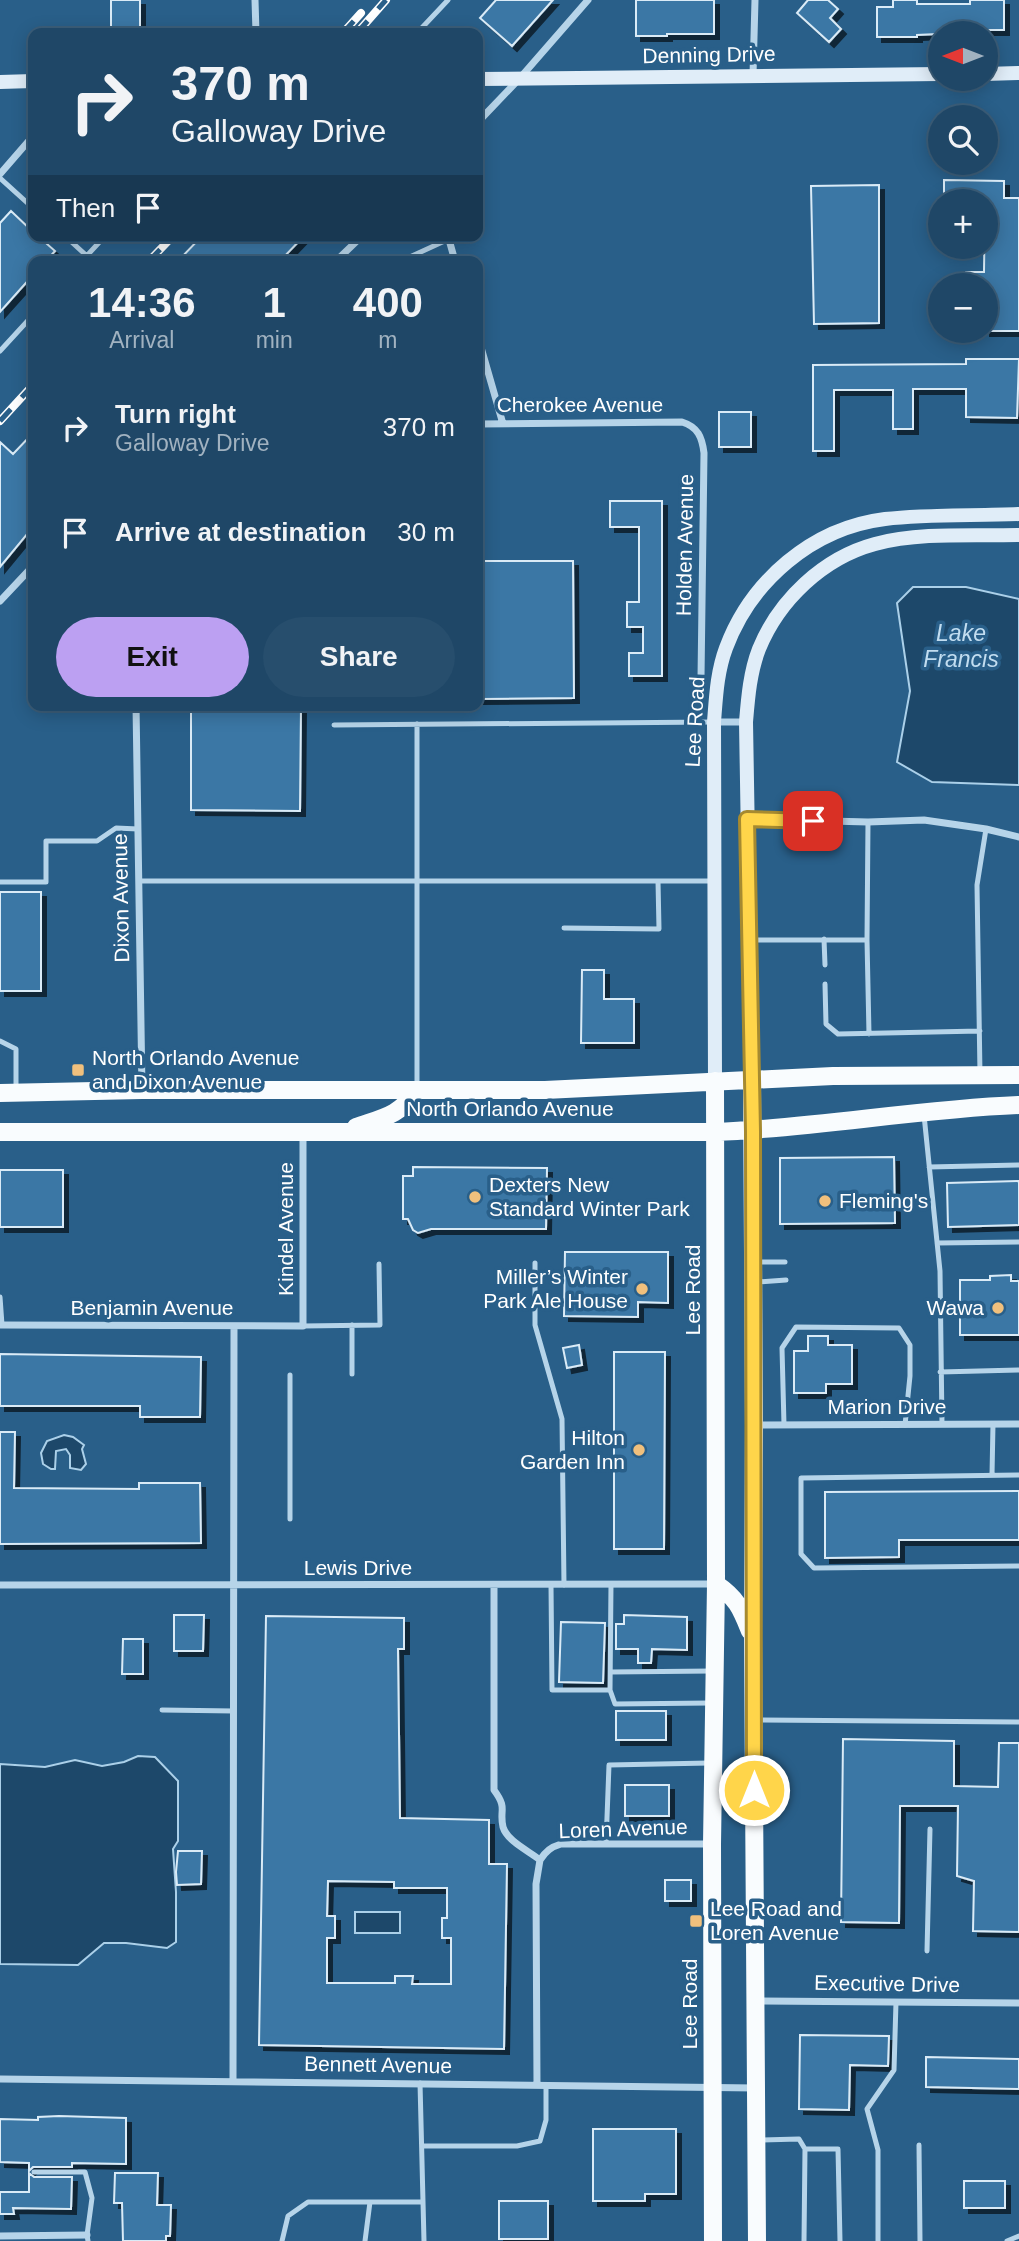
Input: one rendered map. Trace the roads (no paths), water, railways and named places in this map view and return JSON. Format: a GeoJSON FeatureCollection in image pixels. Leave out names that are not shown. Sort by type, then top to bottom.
{"type":"FeatureCollection","features":[{"type":"Feature","properties":{"kind":"main road","name":"North Orlando Avenue"},"geometry":{"type":"LineString","coordinates":[[8,1092],[545,1090],[902,1074],[1019,1075]]}},
{"type":"Feature","properties":{"kind":"main road"},"geometry":{"type":"LineString","coordinates":[[752,1080],[757,2241]]}},
{"type":"Feature","properties":{"kind":"main road","name":"Lee Road"},"geometry":{"type":"LineString","coordinates":[[713,2241],[715,1081]]}},
{"type":"Feature","properties":{"kind":"main road"},"geometry":{"type":"LineString","coordinates":[[341,1132],[404,1108],[417,1091]]}},
{"type":"Feature","properties":{"kind":"main road","name":"North Orlando Avenue"},"geometry":{"type":"LineString","coordinates":[[0,1132],[753,1131],[924,1112],[1019,1105]]}},
{"type":"Feature","properties":{"kind":"main road"},"geometry":{"type":"LineString","coordinates":[[716,1584],[730,1593],[738,1603],[753,1637]]}},
{"type":"Feature","properties":{"kind":"street"},"geometry":{"type":"LineString","coordinates":[[255,0],[256,28]]}},
{"type":"Feature","properties":{"kind":"street"},"geometry":{"type":"LineString","coordinates":[[483,117],[588,0]]}},
{"type":"Feature","properties":{"kind":"street"},"geometry":{"type":"LineString","coordinates":[[753,76],[755,0]]}},
{"type":"Feature","properties":{"kind":"street"},"geometry":{"type":"LineString","coordinates":[[998,74],[1019,73]]}},
{"type":"Feature","properties":{"kind":"street","name":"Denning Drive"},"geometry":{"type":"LineString","coordinates":[[483,79],[928,74]]}},
{"type":"Feature","properties":{"kind":"street"},"geometry":{"type":"LineString","coordinates":[[0,82],[28,81]]}},
{"type":"Feature","properties":{"kind":"street"},"geometry":{"type":"LineString","coordinates":[[0,176],[28,142]]}},
{"type":"Feature","properties":{"kind":"street"},"geometry":{"type":"LineString","coordinates":[[341,256],[356,242]]}},
{"type":"Feature","properties":{"kind":"street"},"geometry":{"type":"LineString","coordinates":[[483,354],[503,424]]}},
{"type":"Feature","properties":{"kind":"street","name":"Cherokee Avenue"},"geometry":{"type":"LineString","coordinates":[[483,424],[682,422]]}},
{"type":"Feature","properties":{"kind":"street","name":"Holden Avenue"},"geometry":{"type":"LineString","coordinates":[[682,422],[697,430],[704,453],[701,678]]}},
{"type":"Feature","properties":{"kind":"street"},"geometry":{"type":"LineString","coordinates":[[752,1080],[746,722],[751,678],[763,640],[774,619],[793,594],[818,573],[853,554],[885,542],[1017,535],[1016,514]]}},
{"type":"Feature","properties":{"kind":"street","name":"Lee Road"},"geometry":{"type":"LineString","coordinates":[[715,1081],[714,722],[718,679],[725,650],[740,616],[778,569],[803,550],[833,533],[884,519],[1016,514]]}},
{"type":"Feature","properties":{"kind":"street"},"geometry":{"type":"LineString","coordinates":[[0,601],[28,572]]}},
{"type":"Feature","properties":{"kind":"street","name":"Dixon Avenue"},"geometry":{"type":"LineString","coordinates":[[136,711],[142,1090]]}},
{"type":"Feature","properties":{"kind":"street"},"geometry":{"type":"LineString","coordinates":[[714,722],[746,722]]}},
{"type":"Feature","properties":{"kind":"street"},"geometry":{"type":"LineString","coordinates":[[747,819],[925,820],[1019,837]]}},
{"type":"Feature","properties":{"kind":"street","name":"Kindel Avenue"},"geometry":{"type":"LineString","coordinates":[[303,1132],[303,1326]]}},
{"type":"Feature","properties":{"kind":"street","name":"Benjamin Avenue"},"geometry":{"type":"LineString","coordinates":[[1,1325],[303,1326]]}},
{"type":"Feature","properties":{"kind":"street"},"geometry":{"type":"LineString","coordinates":[[233,2081],[234,1326]]}},
{"type":"Feature","properties":{"kind":"street","name":"Marion Drive"},"geometry":{"type":"LineString","coordinates":[[754,1425],[1019,1424]]}},
{"type":"Feature","properties":{"kind":"street","name":"Lewis Drive"},"geometry":{"type":"LineString","coordinates":[[0,1585],[716,1584]]}},
{"type":"Feature","properties":{"kind":"street"},"geometry":{"type":"LineString","coordinates":[[494,1585],[494,1790],[503,1804],[504,1830],[540,1860],[536,1884],[541,2085]]}},
{"type":"Feature","properties":{"kind":"street","name":"Loren Avenue"},"geometry":{"type":"LineString","coordinates":[[540,1860],[545,1852],[561,1844],[712,1844]]}},
{"type":"Feature","properties":{"kind":"street","name":"Executive Drive"},"geometry":{"type":"LineString","coordinates":[[755,2001],[1019,2003]]}},
{"type":"Feature","properties":{"kind":"street","name":"Bennett Avenue"},"geometry":{"type":"LineString","coordinates":[[0,2079],[755,2088]]}},
{"type":"Feature","properties":{"kind":"street"},"geometry":{"type":"LineString","coordinates":[[0,2236],[87,2238]]}},
{"type":"Feature","properties":{"kind":"lane"},"geometry":{"type":"LineString","coordinates":[[422,28],[448,0]]}},
{"type":"Feature","properties":{"kind":"lane"},"geometry":{"type":"LineString","coordinates":[[0,176],[28,203]]}},
{"type":"Feature","properties":{"kind":"lane"},"geometry":{"type":"LineString","coordinates":[[70,242],[83,256]]}},
{"type":"Feature","properties":{"kind":"lane"},"geometry":{"type":"LineString","coordinates":[[87,256],[100,242]]}},
{"type":"Feature","properties":{"kind":"lane"},"geometry":{"type":"LineString","coordinates":[[411,256],[440,242]]}},
{"type":"Feature","properties":{"kind":"lane"},"geometry":{"type":"LineString","coordinates":[[0,351],[28,320]]}},
{"type":"Feature","properties":{"kind":"lane"},"geometry":{"type":"LineString","coordinates":[[334,725],[714,722]]}},
{"type":"Feature","properties":{"kind":"lane"},"geometry":{"type":"LineString","coordinates":[[417,1091],[418,724]]}},
{"type":"Feature","properties":{"kind":"lane"},"geometry":{"type":"LineString","coordinates":[[869,821],[869,1034]]}},
{"type":"Feature","properties":{"kind":"lane"},"geometry":{"type":"LineString","coordinates":[[0,882],[46,882],[46,841],[97,841],[116,828],[138,829]]}},
{"type":"Feature","properties":{"kind":"lane"},"geometry":{"type":"LineString","coordinates":[[980,1075],[977,885],[986,829]]}},
{"type":"Feature","properties":{"kind":"lane"},"geometry":{"type":"LineString","coordinates":[[139,881],[714,881]]}},
{"type":"Feature","properties":{"kind":"lane"},"geometry":{"type":"LineString","coordinates":[[564,928],[659,929],[658,881]]}},
{"type":"Feature","properties":{"kind":"lane"},"geometry":{"type":"LineString","coordinates":[[824,939],[825,965]]}},
{"type":"Feature","properties":{"kind":"lane"},"geometry":{"type":"LineString","coordinates":[[749,940],[867,940]]}},
{"type":"Feature","properties":{"kind":"lane"},"geometry":{"type":"LineString","coordinates":[[825,984],[826,1024],[838,1034],[980,1031]]}},
{"type":"Feature","properties":{"kind":"lane"},"geometry":{"type":"LineString","coordinates":[[0,1041],[16,1049],[8,1092]]}},
{"type":"Feature","properties":{"kind":"lane"},"geometry":{"type":"LineString","coordinates":[[924,1112],[940,1271],[942,1424]]}},
{"type":"Feature","properties":{"kind":"lane"},"geometry":{"type":"LineString","coordinates":[[929,1167],[1019,1165]]}},
{"type":"Feature","properties":{"kind":"lane"},"geometry":{"type":"LineString","coordinates":[[937,1243],[1019,1242]]}},
{"type":"Feature","properties":{"kind":"lane"},"geometry":{"type":"LineString","coordinates":[[754,1262],[785,1262]]}},
{"type":"Feature","properties":{"kind":"lane"},"geometry":{"type":"LineString","coordinates":[[535,1263],[535,1325],[562,1419],[564,1585]]}},
{"type":"Feature","properties":{"kind":"lane"},"geometry":{"type":"LineString","coordinates":[[303,1326],[380,1325],[379,1264]]}},
{"type":"Feature","properties":{"kind":"lane"},"geometry":{"type":"LineString","coordinates":[[754,1282],[786,1280]]}},
{"type":"Feature","properties":{"kind":"lane"},"geometry":{"type":"LineString","coordinates":[[0,1297],[1,1325]]}},
{"type":"Feature","properties":{"kind":"lane"},"geometry":{"type":"LineString","coordinates":[[352,1325],[352,1374]]}},
{"type":"Feature","properties":{"kind":"lane"},"geometry":{"type":"LineString","coordinates":[[784,1425],[782,1348],[796,1327],[899,1328],[910,1345],[905,1425]]}},
{"type":"Feature","properties":{"kind":"lane"},"geometry":{"type":"LineString","coordinates":[[940,1372],[1019,1370]]}},
{"type":"Feature","properties":{"kind":"lane"},"geometry":{"type":"LineString","coordinates":[[290,1375],[290,1519]]}},
{"type":"Feature","properties":{"kind":"lane"},"geometry":{"type":"LineString","coordinates":[[992,1475],[993,1424]]}},
{"type":"Feature","properties":{"kind":"lane"},"geometry":{"type":"LineString","coordinates":[[1019,1475],[801,1478],[800,1554],[814,1568],[1019,1566]]}},
{"type":"Feature","properties":{"kind":"lane"},"geometry":{"type":"LineString","coordinates":[[611,1584],[610,1690],[615,1704],[713,1703]]}},
{"type":"Feature","properties":{"kind":"lane"},"geometry":{"type":"LineString","coordinates":[[551,1585],[552,1690],[610,1690]]}},
{"type":"Feature","properties":{"kind":"lane"},"geometry":{"type":"LineString","coordinates":[[611,1672],[714,1671]]}},
{"type":"Feature","properties":{"kind":"lane"},"geometry":{"type":"LineString","coordinates":[[162,1710],[234,1711]]}},
{"type":"Feature","properties":{"kind":"lane"},"geometry":{"type":"LineString","coordinates":[[754,1720],[1019,1721]]}},
{"type":"Feature","properties":{"kind":"lane"},"geometry":{"type":"LineString","coordinates":[[606,1844],[609,1765],[712,1763]]}},
{"type":"Feature","properties":{"kind":"lane"},"geometry":{"type":"LineString","coordinates":[[927,1951],[930,1829]]}},
{"type":"Feature","properties":{"kind":"lane"},"geometry":{"type":"LineString","coordinates":[[878,2241],[878,2150],[867,2109],[894,2070],[896,2002]]}},
{"type":"Feature","properties":{"kind":"lane"},"geometry":{"type":"LineString","coordinates":[[420,2083],[424,2241]]}},
{"type":"Feature","properties":{"kind":"lane"},"geometry":{"type":"LineString","coordinates":[[422,2146],[516,2146],[540,2141],[545,2120],[541,2085]]}},
{"type":"Feature","properties":{"kind":"lane"},"geometry":{"type":"LineString","coordinates":[[756,2140],[799,2139],[805,2149],[804,2241]]}},
{"type":"Feature","properties":{"kind":"lane"},"geometry":{"type":"LineString","coordinates":[[919,2145],[919,2241]]}},
{"type":"Feature","properties":{"kind":"lane"},"geometry":{"type":"LineString","coordinates":[[805,2149],[838,2149],[840,2241]]}},
{"type":"Feature","properties":{"kind":"lane"},"geometry":{"type":"LineString","coordinates":[[34,2172],[85,2172],[92,2198],[87,2238]]}},
{"type":"Feature","properties":{"kind":"lane"},"geometry":{"type":"LineString","coordinates":[[282,2241],[288,2216],[308,2202],[423,2202]]}},
{"type":"Feature","properties":{"kind":"lane"},"geometry":{"type":"LineString","coordinates":[[365,2241],[370,2202]]}},
{"type":"Feature","properties":{"kind":"lane"},"geometry":{"type":"LineString","coordinates":[[1007,2241],[1019,2236]]}},
{"type":"Feature","properties":{"kind":"water","name":"Lake Francis"},"geometry":{"type":"Polygon","coordinates":[[[913,587],[966,587],[1019,599],[1019,785],[932,782],[897,762],[910,691],[897,603],[913,587]]]}},
{"type":"Feature","properties":{"kind":"water"},"geometry":{"type":"Polygon","coordinates":[[[64,1435],[73,1437],[84,1445],[82,1449],[86,1464],[81,1470],[70,1468],[70,1455],[66,1449],[56,1451],[55,1469],[43,1464],[41,1453],[47,1441],[64,1435]]]}},
{"type":"Feature","properties":{"kind":"water"},"geometry":{"type":"Polygon","coordinates":[[[138,1756],[155,1757],[178,1781],[178,1841],[173,1849],[176,1942],[167,1948],[104,1943],[78,1965],[0,1964],[0,1764],[45,1767],[75,1760],[102,1766],[138,1756]]]}},
{"type":"Feature","properties":{"kind":"water"},"geometry":{"type":"Polygon","coordinates":[[[355,1912],[400,1912],[400,1933],[355,1933],[355,1912]]]}},
{"type":"Feature","properties":{"kind":"railway"},"geometry":{"type":"LineString","coordinates":[[361,28],[386,0]]}},
{"type":"Feature","properties":{"kind":"railway"},"geometry":{"type":"LineString","coordinates":[[348,28],[361,13]]}},
{"type":"Feature","properties":{"kind":"railway"},"geometry":{"type":"LineString","coordinates":[[154,256],[167,242]]}},
{"type":"Feature","properties":{"kind":"railway"},"geometry":{"type":"LineString","coordinates":[[0,421],[28,390]]}},
{"type":"Feature","properties":{"kind":"place","name":"North Orlando Avenue and Dixon Avenue"},"geometry":{"type":"Point","coordinates":[78,1070]}},
{"type":"Feature","properties":{"kind":"place","name":"Dexters New Standard Winter Park"},"geometry":{"type":"Point","coordinates":[475,1197]}},
{"type":"Feature","properties":{"kind":"place","name":"Fleming's"},"geometry":{"type":"Point","coordinates":[825,1201]}},
{"type":"Feature","properties":{"kind":"place","name":"Miller’s Winter Park Ale House"},"geometry":{"type":"Point","coordinates":[642,1289]}},
{"type":"Feature","properties":{"kind":"place","name":"Wawa"},"geometry":{"type":"Point","coordinates":[998,1308]}},
{"type":"Feature","properties":{"kind":"place","name":"Hilton Garden Inn"},"geometry":{"type":"Point","coordinates":[639,1450]}},
{"type":"Feature","properties":{"kind":"place","name":"Lee Road and Loren Avenue"},"geometry":{"type":"Point","coordinates":[696,1921]}}]}
